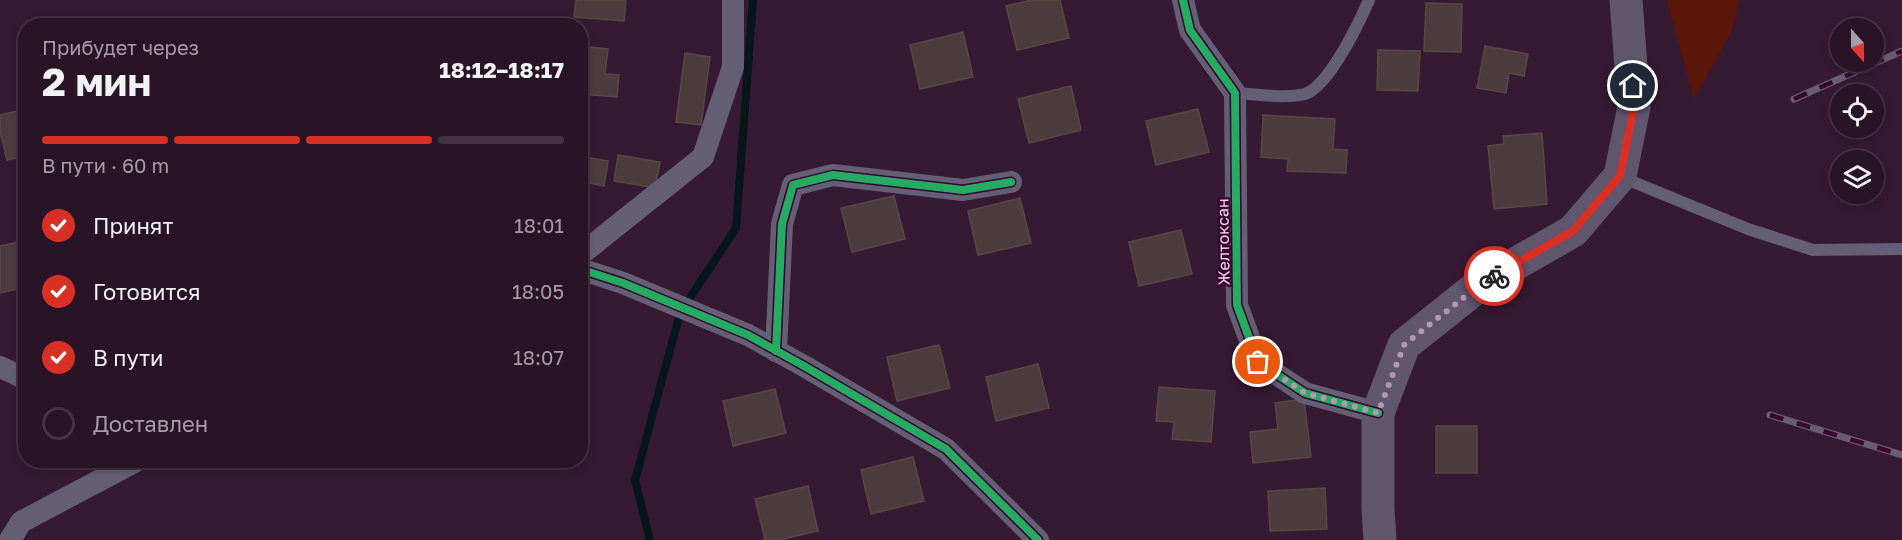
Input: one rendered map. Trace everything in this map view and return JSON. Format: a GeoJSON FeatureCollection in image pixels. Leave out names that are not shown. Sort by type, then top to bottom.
{"type":"FeatureCollection","features":[{"type":"Feature","properties":{"kind":"main road"},"geometry":{"type":"LineString","coordinates":[[1380,540],[1378,413],[1404,345],[1482,283],[1573,231],[1620,176],[1634,107],[1626,0]]}},
{"type":"Feature","properties":{"kind":"street"},"geometry":{"type":"LineString","coordinates":[[588,249],[703,157],[733,67],[733,0]]}},
{"type":"Feature","properties":{"kind":"street"},"geometry":{"type":"LineString","coordinates":[[1183,0],[1190,30],[1235,93]]}},
{"type":"Feature","properties":{"kind":"street","name":"Желтоксан"},"geometry":{"type":"LineString","coordinates":[[1235,93],[1237,304],[1258,362],[1305,393],[1378,413]]}},
{"type":"Feature","properties":{"kind":"street"},"geometry":{"type":"LineString","coordinates":[[776,351],[782,224],[793,185],[833,175],[963,190],[1011,182]]}},
{"type":"Feature","properties":{"kind":"street"},"geometry":{"type":"LineString","coordinates":[[588,271],[748,335],[946,449],[1038,540]]}},
{"type":"Feature","properties":{"kind":"street"},"geometry":{"type":"LineString","coordinates":[[0,367],[18,376]]}},
{"type":"Feature","properties":{"kind":"street"},"geometry":{"type":"LineString","coordinates":[[10,540],[21,522],[123,468]]}},
{"type":"Feature","properties":{"kind":"lane"},"geometry":{"type":"LineString","coordinates":[[1235,93],[1305,94],[1321,83],[1357,29],[1369,0]]}},
{"type":"Feature","properties":{"kind":"lane"},"geometry":{"type":"LineString","coordinates":[[1620,176],[1748,229],[1813,250],[1902,249]]}},
{"type":"Feature","properties":{"kind":"shaded area"},"geometry":{"type":"Polygon","coordinates":[[[1667,0],[1739,0],[1732,31],[1694,99],[1667,0]]]}},
{"type":"Feature","properties":{"kind":"building"},"geometry":{"type":"Polygon","coordinates":[[[576,0],[626,0],[624,21],[574,17],[576,0]]]}},
{"type":"Feature","properties":{"kind":"building"},"geometry":{"type":"Polygon","coordinates":[[[1032,0],[1060,0],[1069,38],[1017,50],[1006,6],[1032,0]]]}},
{"type":"Feature","properties":{"kind":"building"},"geometry":{"type":"Polygon","coordinates":[[[1426,3],[1462,4],[1461,52],[1424,51],[1426,3]]]}},
{"type":"Feature","properties":{"kind":"building"},"geometry":{"type":"Polygon","coordinates":[[[963,32],[973,77],[920,89],[910,45],[963,32]]]}},
{"type":"Feature","properties":{"kind":"building"},"geometry":{"type":"Polygon","coordinates":[[[1485,46],[1528,54],[1524,76],[1509,73],[1506,93],[1477,88],[1485,46]]]}},
{"type":"Feature","properties":{"kind":"building"},"geometry":{"type":"Polygon","coordinates":[[[588,47],[608,49],[605,74],[619,75],[617,97],[588,95],[588,47]]]}},
{"type":"Feature","properties":{"kind":"building"},"geometry":{"type":"Polygon","coordinates":[[[1378,50],[1420,51],[1418,91],[1377,90],[1378,50]]]}},
{"type":"Feature","properties":{"kind":"building"},"geometry":{"type":"Polygon","coordinates":[[[685,53],[710,57],[701,125],[676,122],[685,53]]]}},
{"type":"Feature","properties":{"kind":"building"},"geometry":{"type":"Polygon","coordinates":[[[1071,86],[1081,130],[1029,143],[1018,99],[1071,86]]]}},
{"type":"Feature","properties":{"kind":"building"},"geometry":{"type":"Polygon","coordinates":[[[1198,109],[1209,152],[1156,165],[1146,121],[1198,109]]]}},
{"type":"Feature","properties":{"kind":"building"},"geometry":{"type":"Polygon","coordinates":[[[18,111],[18,158],[7,160],[0,131],[0,115],[18,111]]]}},
{"type":"Feature","properties":{"kind":"building"},"geometry":{"type":"Polygon","coordinates":[[[1263,115],[1335,119],[1333,149],[1347,150],[1346,173],[1287,171],[1288,159],[1261,157],[1263,115]]]}},
{"type":"Feature","properties":{"kind":"building"},"geometry":{"type":"Polygon","coordinates":[[[1542,133],[1547,204],[1494,209],[1488,146],[1504,144],[1503,136],[1542,133]]]}},
{"type":"Feature","properties":{"kind":"building"},"geometry":{"type":"Polygon","coordinates":[[[618,155],[660,162],[655,188],[614,181],[618,155]]]}},
{"type":"Feature","properties":{"kind":"building"},"geometry":{"type":"Polygon","coordinates":[[[588,157],[608,161],[604,186],[588,183],[588,157]]]}},
{"type":"Feature","properties":{"kind":"building"},"geometry":{"type":"Polygon","coordinates":[[[894,196],[905,239],[852,252],[841,208],[894,196]]]}},
{"type":"Feature","properties":{"kind":"building"},"geometry":{"type":"Polygon","coordinates":[[[1020,198],[1031,243],[978,255],[968,211],[1020,198]]]}},
{"type":"Feature","properties":{"kind":"building"},"geometry":{"type":"Polygon","coordinates":[[[1181,230],[1192,274],[1139,286],[1129,242],[1181,230]]]}},
{"type":"Feature","properties":{"kind":"building"},"geometry":{"type":"Polygon","coordinates":[[[18,242],[18,289],[0,293],[0,246],[18,242]]]}},
{"type":"Feature","properties":{"kind":"building"},"geometry":{"type":"Polygon","coordinates":[[[939,345],[950,388],[897,401],[887,357],[939,345]]]}},
{"type":"Feature","properties":{"kind":"building"},"geometry":{"type":"Polygon","coordinates":[[[1038,364],[1049,408],[996,421],[986,377],[1038,364]]]}},
{"type":"Feature","properties":{"kind":"building"},"geometry":{"type":"Polygon","coordinates":[[[1159,387],[1215,391],[1211,442],[1172,439],[1174,422],[1156,421],[1159,387]]]}},
{"type":"Feature","properties":{"kind":"building"},"geometry":{"type":"Polygon","coordinates":[[[775,389],[786,433],[733,446],[723,401],[775,389]]]}},
{"type":"Feature","properties":{"kind":"building"},"geometry":{"type":"Polygon","coordinates":[[[1304,399],[1311,457],[1253,463],[1250,432],[1278,429],[1275,403],[1304,399]]]}},
{"type":"Feature","properties":{"kind":"building"},"geometry":{"type":"Polygon","coordinates":[[[1436,426],[1477,426],[1477,473],[1436,473],[1436,426]]]}},
{"type":"Feature","properties":{"kind":"building"},"geometry":{"type":"Polygon","coordinates":[[[913,457],[924,501],[871,514],[861,470],[913,457]]]}},
{"type":"Feature","properties":{"kind":"building"},"geometry":{"type":"Polygon","coordinates":[[[808,486],[818,531],[779,540],[765,540],[755,499],[808,486]]]}},
{"type":"Feature","properties":{"kind":"building"},"geometry":{"type":"Polygon","coordinates":[[[1325,488],[1327,529],[1270,531],[1268,491],[1325,488]]]}},
{"type":"Feature","properties":{"kind":"waterway"},"geometry":{"type":"LineString","coordinates":[[650,540],[635,480],[680,313],[736,228],[753,0]]}},
{"type":"Feature","properties":{"kind":"railway"},"geometry":{"type":"LineString","coordinates":[[1794,99],[1902,51]]}},
{"type":"Feature","properties":{"kind":"railway"},"geometry":{"type":"LineString","coordinates":[[1770,415],[1902,455]]}},
{"type":"Feature","properties":{"kind":"cycle path"},"geometry":{"type":"LineString","coordinates":[[1183,0],[1190,30],[1235,93],[1237,305],[1258,362],[1305,393],[1378,413]]}},
{"type":"Feature","properties":{"kind":"cycle path"},"geometry":{"type":"LineString","coordinates":[[776,351],[782,224],[793,185],[833,175],[963,190],[1011,182]]}},
{"type":"Feature","properties":{"kind":"cycle path"},"geometry":{"type":"LineString","coordinates":[[588,272],[623,283],[748,335],[946,449],[1038,540]]}},
{"type":"Feature","properties":{"kind":"way so far"},"geometry":{"type":"LineString","coordinates":[[1258,362],[1305,393],[1378,413],[1404,345],[1494,276]]}},
{"type":"Feature","properties":{"kind":"route"},"geometry":{"type":"LineString","coordinates":[[1494,276],[1573,231],[1620,176],[1634,107],[1633,86]]}}]}
